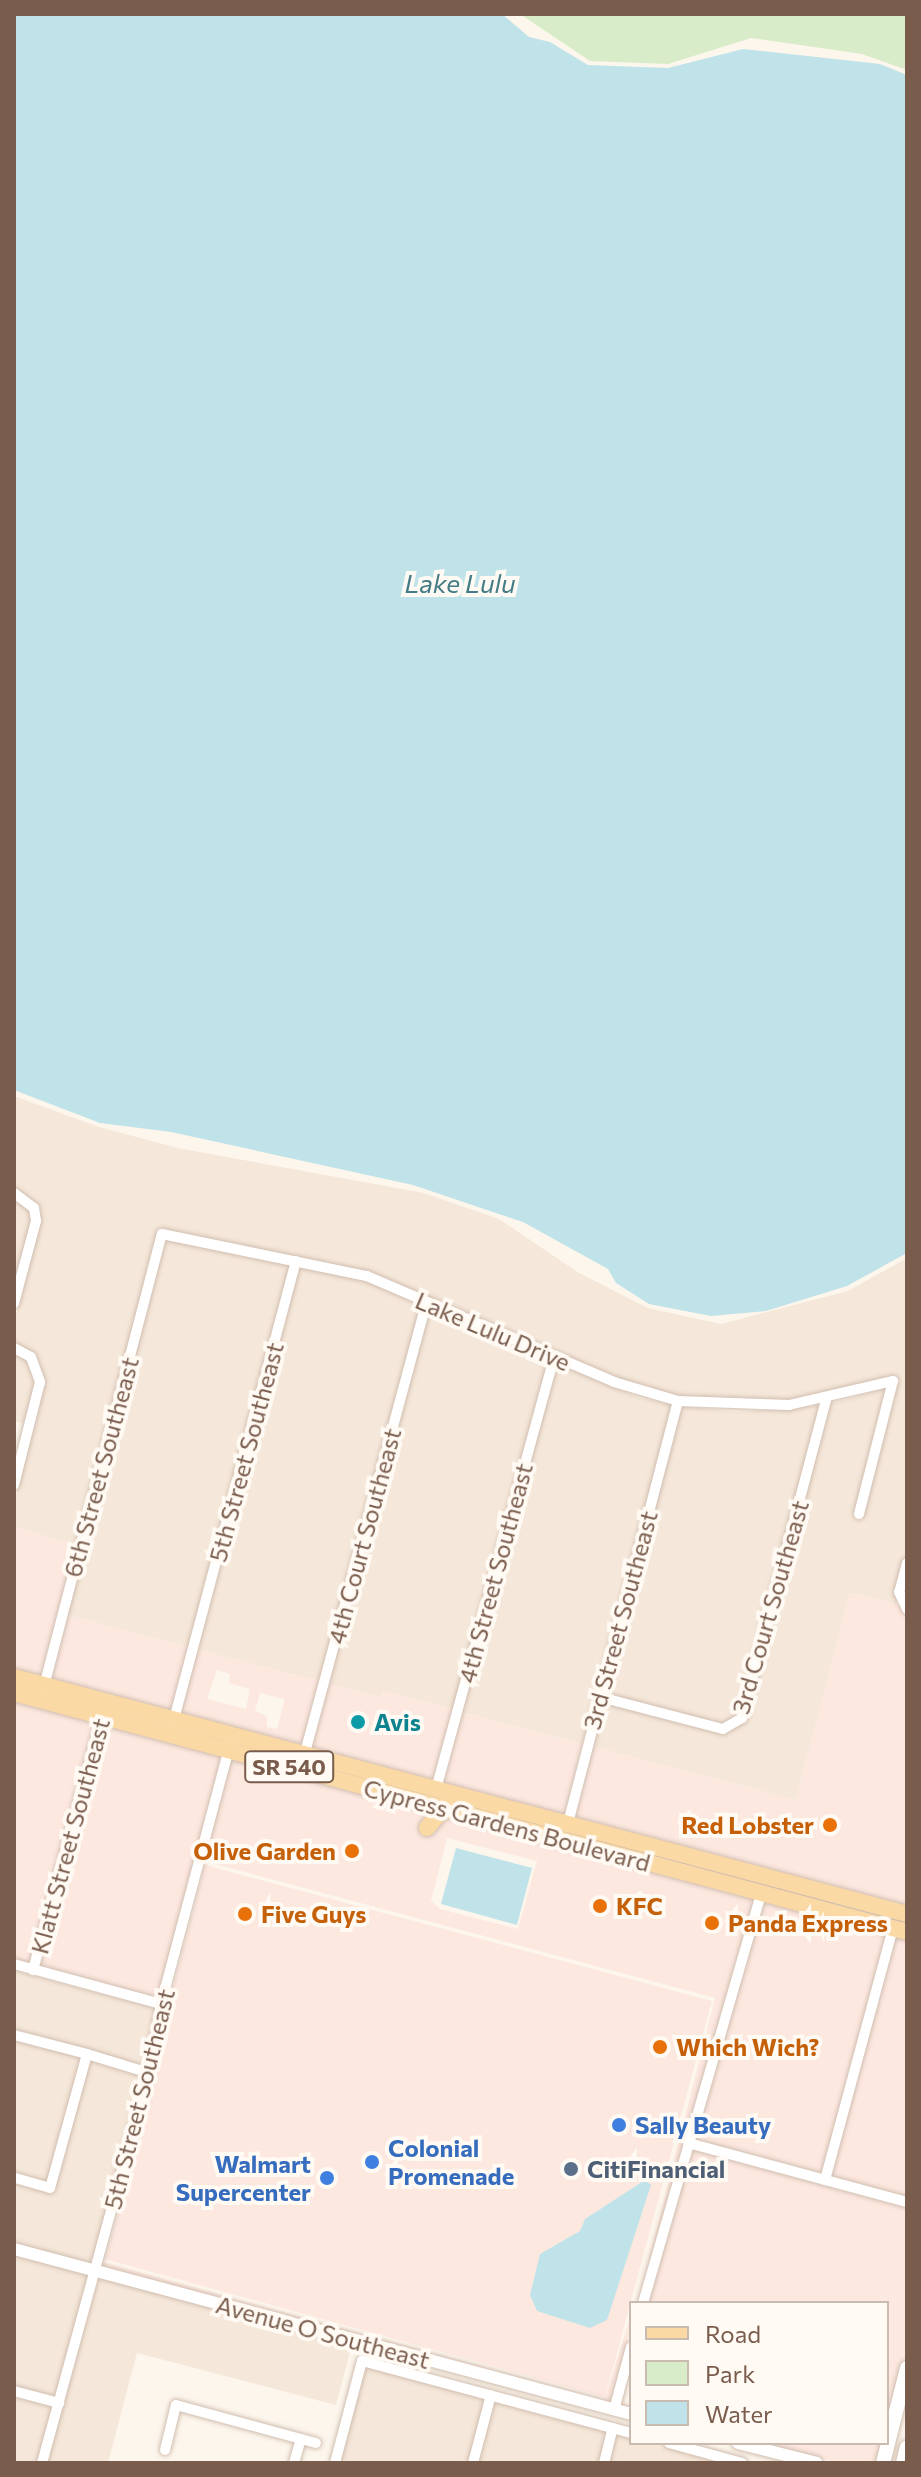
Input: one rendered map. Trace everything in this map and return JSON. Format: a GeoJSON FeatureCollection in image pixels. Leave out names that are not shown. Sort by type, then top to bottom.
{"type":"FeatureCollection","features":[{"type":"Feature","properties":{"kind":"main road","name":"Cypress Gardens Boulevard"},"geometry":{"type":"LineString","coordinates":[[14,1677],[42,1693]]}},
{"type":"Feature","properties":{"kind":"main road","name":"Cypress Gardens Boulevard"},"geometry":{"type":"LineString","coordinates":[[14,1693],[42,1693],[302,1762],[436,1789],[499,1806],[565,1832],[761,1893],[832,1903]]}},
{"type":"Feature","properties":{"kind":"main road","name":"Cypress Gardens Boulevard"},"geometry":{"type":"LineString","coordinates":[[302,1762],[379,1791],[440,1807],[565,1832],[832,1903],[900,1930]]}},
{"type":"Feature","properties":{"kind":"main road"},"geometry":{"type":"LineString","coordinates":[[379,1791],[436,1789]]}},
{"type":"Feature","properties":{"kind":"main road"},"geometry":{"type":"LineString","coordinates":[[427,1828],[440,1807],[451,1803],[499,1806]]}},
{"type":"Feature","properties":{"kind":"main road"},"geometry":{"type":"LineString","coordinates":[[832,1903],[884,1918],[900,1912]]}},
{"type":"Feature","properties":{"kind":"main road"},"geometry":{"type":"LineString","coordinates":[[889,2439],[907,2368]]}},
{"type":"Feature","properties":{"kind":"main road"},"geometry":{"type":"LineString","coordinates":[[903,2463],[907,2447]]}},
{"type":"Feature","properties":{"kind":"street"},"geometry":{"type":"LineString","coordinates":[[14,1193],[36,1214],[14,1303]]}},
{"type":"Feature","properties":{"kind":"street","name":"Lake Lulu Drive"},"geometry":{"type":"LineString","coordinates":[[162,1234],[367,1276],[638,1392],[678,1401],[738,1407],[826,1399],[893,1381],[859,1514]]}},
{"type":"Feature","properties":{"kind":"street","name":"6th Street Southeast"},"geometry":{"type":"LineString","coordinates":[[42,1693],[162,1234]]}},
{"type":"Feature","properties":{"kind":"street","name":"5th Street Southeast"},"geometry":{"type":"LineString","coordinates":[[172,1728],[296,1261]]}},
{"type":"Feature","properties":{"kind":"street","name":"4th Court Southeast"},"geometry":{"type":"LineString","coordinates":[[302,1762],[427,1302]]}},
{"type":"Feature","properties":{"kind":"street"},"geometry":{"type":"LineString","coordinates":[[14,1348],[31,1357],[40,1382],[14,1485]]}},
{"type":"Feature","properties":{"kind":"street","name":"4th Street Southeast"},"geometry":{"type":"LineString","coordinates":[[436,1789],[554,1357]]}},
{"type":"Feature","properties":{"kind":"street","name":"3rd Court Southeast"},"geometry":{"type":"LineString","coordinates":[[600,1697],[723,1729],[742,1718],[826,1399]]}},
{"type":"Feature","properties":{"kind":"street","name":"3rd Street Southeast"},"geometry":{"type":"LineString","coordinates":[[565,1832],[678,1401]]}},
{"type":"Feature","properties":{"kind":"street"},"geometry":{"type":"LineString","coordinates":[[907,1563],[899,1592],[907,1609]]}},
{"type":"Feature","properties":{"kind":"street","name":"Klatt Street Southeast"},"geometry":{"type":"LineString","coordinates":[[33,1970],[104,1709]]}},
{"type":"Feature","properties":{"kind":"street","name":"5th Street Southeast"},"geometry":{"type":"LineString","coordinates":[[42,2463],[149,2073],[161,2004],[231,1743]]}},
{"type":"Feature","properties":{"kind":"street"},"geometry":{"type":"LineString","coordinates":[[644,2301],[761,1893]]}},
{"type":"Feature","properties":{"kind":"street"},"geometry":{"type":"LineString","coordinates":[[825,2180],[900,1930]]}},
{"type":"Feature","properties":{"kind":"street"},"geometry":{"type":"LineString","coordinates":[[14,1964],[161,2004]]}},
{"type":"Feature","properties":{"kind":"street"},"geometry":{"type":"LineString","coordinates":[[14,2035],[149,2073]]}},
{"type":"Feature","properties":{"kind":"street"},"geometry":{"type":"LineString","coordinates":[[14,2178],[50,2188],[87,2054]]}},
{"type":"Feature","properties":{"kind":"street"},"geometry":{"type":"LineString","coordinates":[[688,2143],[907,2202]]}},
{"type":"Feature","properties":{"kind":"street","name":"Avenue O Southeast"},"geometry":{"type":"LineString","coordinates":[[14,2249],[629,2414]]}},
{"type":"Feature","properties":{"kind":"street"},"geometry":{"type":"LineString","coordinates":[[614,2410],[629,2354]]}},
{"type":"Feature","properties":{"kind":"street"},"geometry":{"type":"LineString","coordinates":[[335,2463],[362,2361],[629,2432]]}},
{"type":"Feature","properties":{"kind":"street"},"geometry":{"type":"LineString","coordinates":[[14,2391],[59,2403]]}},
{"type":"Feature","properties":{"kind":"street"},"geometry":{"type":"LineString","coordinates":[[473,2463],[491,2395]]}},
{"type":"Feature","properties":{"kind":"street"},"geometry":{"type":"LineString","coordinates":[[165,2450],[176,2405],[316,2443]]}},
{"type":"Feature","properties":{"kind":"street"},"geometry":{"type":"LineString","coordinates":[[604,2463],[613,2428]]}},
{"type":"Feature","properties":{"kind":"street"},"geometry":{"type":"LineString","coordinates":[[294,2463],[301,2439]]}},
{"type":"Feature","properties":{"kind":"street"},"geometry":{"type":"LineString","coordinates":[[676,2445],[742,2463]]}},
{"type":"Feature","properties":{"kind":"street"},"geometry":{"type":"LineString","coordinates":[[746,2445],[817,2463]]}},
{"type":"Feature","properties":{"kind":"shaded area"},"geometry":{"type":"Polygon","coordinates":[[[14,1096],[99,1127],[178,1148],[424,1193],[499,1219],[579,1273],[648,1308],[721,1324],[848,1291],[907,1258],[907,1544],[896,1604],[850,1593],[796,1800],[591,1746],[603,1703],[721,1734],[745,1722],[830,1404],[886,1388],[854,1518],[862,1520],[898,1384],[896,1375],[788,1400],[679,1396],[616,1377],[368,1271],[159,1228],[76,1545],[14,1527],[14,1503],[45,1381],[35,1354],[14,1342],[14,1323],[41,1221],[38,1204],[14,1187],[14,1096]]]}},
{"type":"Feature","properties":{"kind":"shaded area"},"geometry":{"type":"Polygon","coordinates":[[[14,1199],[30,1211],[31,1221],[14,1286],[14,1199]]]}},
{"type":"Feature","properties":{"kind":"shaded area"},"geometry":{"type":"Polygon","coordinates":[[[165,1240],[290,1266],[189,1647],[67,1615],[165,1240]]]}},
{"type":"Feature","properties":{"kind":"shaded area"},"geometry":{"type":"Polygon","coordinates":[[[299,1267],[365,1281],[422,1306],[320,1681],[198,1650],[299,1267]]]}},
{"type":"Feature","properties":{"kind":"shaded area"},"geometry":{"type":"Polygon","coordinates":[[[430,1309],[548,1360],[453,1709],[384,1691],[380,1697],[329,1684],[430,1309]]]}},
{"type":"Feature","properties":{"kind":"shaded area"},"geometry":{"type":"Polygon","coordinates":[[[14,1354],[28,1361],[35,1383],[26,1424],[14,1421],[14,1354]]]}},
{"type":"Feature","properties":{"kind":"shaded area"},"geometry":{"type":"Polygon","coordinates":[[[557,1363],[637,1397],[672,1405],[582,1744],[462,1712],[557,1363]]]}},
{"type":"Feature","properties":{"kind":"shaded area"},"geometry":{"type":"Polygon","coordinates":[[[681,1406],[737,1412],[820,1406],[738,1715],[723,1724],[606,1693],[681,1406]]]}},
{"type":"Feature","properties":{"kind":"shaded area"},"geometry":{"type":"Polygon","coordinates":[[[14,1527],[76,1545],[41,1679],[14,1672],[14,1527]]]}},
{"type":"Feature","properties":{"kind":"shaded area"},"geometry":{"type":"Polygon","coordinates":[[[850,1593],[896,1604],[907,1615],[907,1909],[573,1821],[591,1746],[796,1800],[850,1593]]]}},
{"type":"Feature","properties":{"kind":"shaded area"},"geometry":{"type":"Polygon","coordinates":[[[67,1615],[189,1647],[171,1714],[50,1681],[67,1615]]]}},
{"type":"Feature","properties":{"kind":"shaded area"},"geometry":{"type":"Polygon","coordinates":[[[198,1650],[320,1681],[301,1748],[180,1716],[198,1650]],[[217,1670],[207,1699],[246,1709],[250,1689],[229,1683],[230,1674],[217,1670]],[[260,1693],[255,1711],[267,1716],[267,1727],[277,1729],[285,1699],[260,1693]]]}},
{"type":"Feature","properties":{"kind":"shaded area"},"geometry":{"type":"Polygon","coordinates":[[[329,1684],[380,1697],[384,1691],[453,1709],[433,1783],[310,1751],[329,1684]]]}},
{"type":"Feature","properties":{"kind":"shaded area"},"geometry":{"type":"Polygon","coordinates":[[[14,1699],[96,1721],[30,1963],[14,1959],[14,1699]]]}},
{"type":"Feature","properties":{"kind":"shaded area"},"geometry":{"type":"Polygon","coordinates":[[[462,1712],[582,1744],[564,1818],[442,1786],[462,1712]]]}},
{"type":"Feature","properties":{"kind":"shaded area"},"geometry":{"type":"Polygon","coordinates":[[[105,1723],[223,1755],[158,1998],[39,1966],[105,1723]]]}},
{"type":"Feature","properties":{"kind":"shaded area"},"geometry":{"type":"Polygon","coordinates":[[[232,1757],[431,1810],[421,1831],[441,1813],[755,1897],[639,2301],[715,1998],[204,1861],[232,1757]],[[447,1838],[431,1901],[440,1909],[518,1929],[537,1861],[447,1838]]]}},
{"type":"Feature","properties":{"kind":"shaded area"},"geometry":{"type":"Polygon","coordinates":[[[205,1865],[712,2001],[605,2397],[105,2259],[164,2049],[166,2014],[205,1865]]]}},
{"type":"Feature","properties":{"kind":"shaded area"},"geometry":{"type":"Polygon","coordinates":[[[764,1899],[887,1932],[822,2173],[694,2139],[764,1899]]]}},
{"type":"Feature","properties":{"kind":"shaded area"},"geometry":{"type":"Polygon","coordinates":[[[896,1934],[907,1937],[907,2197],[831,2176],[896,1934]]]}},
{"type":"Feature","properties":{"kind":"shaded area"},"geometry":{"type":"Polygon","coordinates":[[[14,1971],[150,2007],[156,2013],[144,2066],[14,2029],[14,1971]]]}},
{"type":"Feature","properties":{"kind":"shaded area"},"geometry":{"type":"Polygon","coordinates":[[[14,2040],[81,2058],[47,2181],[14,2172],[14,2040]]]}},
{"type":"Feature","properties":{"kind":"shaded area"},"geometry":{"type":"Polygon","coordinates":[[[90,2061],[141,2076],[92,2264],[14,2244],[14,2183],[48,2193],[90,2061]]]}},
{"type":"Feature","properties":{"kind":"shaded area"},"geometry":{"type":"Polygon","coordinates":[[[691,2149],[907,2208],[907,2355],[889,2422],[889,2301],[649,2301],[691,2149]]]}},
{"type":"Feature","properties":{"kind":"shaded area"},"geometry":{"type":"Polygon","coordinates":[[[14,2255],[90,2274],[56,2396],[14,2386],[14,2255]]]}},
{"type":"Feature","properties":{"kind":"shaded area"},"geometry":{"type":"Polygon","coordinates":[[[103,2262],[604,2401],[629,2321],[629,2337],[611,2404],[101,2267],[103,2262]]]}},
{"type":"Feature","properties":{"kind":"shaded area"},"geometry":{"type":"Polygon","coordinates":[[[99,2277],[352,2345],[336,2405],[137,2353],[108,2463],[47,2463],[99,2277]]]}},
{"type":"Feature","properties":{"kind":"shaded area"},"geometry":{"type":"Polygon","coordinates":[[[362,2361],[629,2432],[629,2445],[675,2445],[742,2463],[335,2463],[362,2361]]]}},
{"type":"Feature","properties":{"kind":"shaded area"},"geometry":{"type":"Polygon","coordinates":[[[14,2397],[53,2407],[37,2463],[14,2463],[14,2397]]]}},
{"type":"Feature","properties":{"kind":"shaded area"},"geometry":{"type":"Polygon","coordinates":[[[767,2445],[883,2445],[878,2463],[841,2463],[767,2445]]]}},
{"type":"Feature","properties":{"kind":"green space"},"geometry":{"type":"Polygon","coordinates":[[[520,14],[907,14],[907,70],[862,54],[751,38],[668,64],[590,61],[520,14]]]}},
{"type":"Feature","properties":{"kind":"water","name":"Lake Lulu"},"geometry":{"type":"Polygon","coordinates":[[[14,14],[502,14],[529,37],[550,42],[588,65],[668,68],[743,49],[880,64],[907,75],[907,1253],[847,1286],[766,1311],[711,1316],[649,1304],[616,1283],[608,1269],[523,1222],[413,1185],[171,1132],[100,1123],[14,1090],[14,14]]]}},
{"type":"Feature","properties":{"kind":"water"},"geometry":{"type":"Polygon","coordinates":[[[456,1848],[532,1868],[517,1925],[441,1904],[456,1848]]]}},
{"type":"Feature","properties":{"kind":"water"},"geometry":{"type":"Polygon","coordinates":[[[645,2180],[651,2185],[607,2320],[590,2328],[537,2311],[530,2295],[540,2254],[580,2231],[585,2219],[645,2180]]]}},
{"type":"Feature","properties":{"kind":"place","name":"Avis"},"geometry":{"type":"Point","coordinates":[358,1722]}},
{"type":"Feature","properties":{"kind":"place","name":"Red Lobster"},"geometry":{"type":"Point","coordinates":[830,1825]}},
{"type":"Feature","properties":{"kind":"place","name":"Olive Garden"},"geometry":{"type":"Point","coordinates":[352,1851]}},
{"type":"Feature","properties":{"kind":"place","name":"KFC"},"geometry":{"type":"Point","coordinates":[600,1906]}},
{"type":"Feature","properties":{"kind":"place","name":"Five Guys"},"geometry":{"type":"Point","coordinates":[245,1914]}},
{"type":"Feature","properties":{"kind":"place","name":"Panda Express"},"geometry":{"type":"Point","coordinates":[712,1923]}},
{"type":"Feature","properties":{"kind":"place","name":"Which Wich?"},"geometry":{"type":"Point","coordinates":[660,2047]}},
{"type":"Feature","properties":{"kind":"place","name":"Sally Beauty"},"geometry":{"type":"Point","coordinates":[619,2125]}},
{"type":"Feature","properties":{"kind":"place","name":"Colonial Promenade"},"geometry":{"type":"Point","coordinates":[372,2162]}},
{"type":"Feature","properties":{"kind":"place","name":"CitiFinancial"},"geometry":{"type":"Point","coordinates":[571,2169]}},
{"type":"Feature","properties":{"kind":"place","name":"Walmart Supercenter"},"geometry":{"type":"Point","coordinates":[327,2178]}}]}
